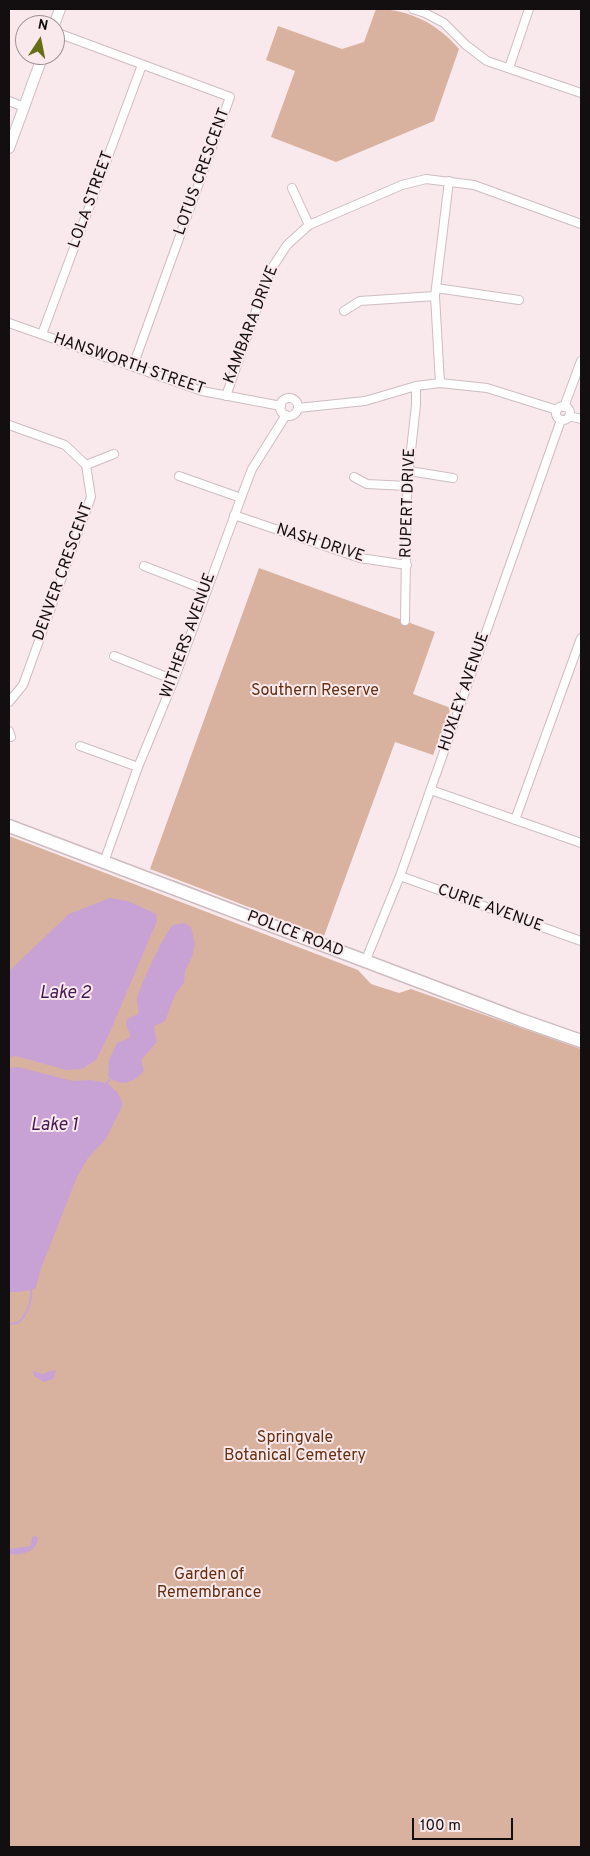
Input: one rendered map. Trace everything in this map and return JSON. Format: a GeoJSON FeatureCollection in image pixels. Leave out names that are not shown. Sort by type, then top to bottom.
{"type":"FeatureCollection","features":[{"type":"Feature","properties":{"kind":"main road","name":"POLICE ROAD"},"geometry":{"type":"LineString","coordinates":[[9,826],[365,962],[581,1041]]}},
{"type":"Feature","properties":{"kind":"street"},"geometry":{"type":"LineString","coordinates":[[413,9],[425,12],[444,23],[466,45],[487,61],[581,93]]}},
{"type":"Feature","properties":{"kind":"street"},"geometry":{"type":"LineString","coordinates":[[509,68],[529,9]]}},
{"type":"Feature","properties":{"kind":"street","name":"LOTUS CRESCENT"},"geometry":{"type":"LineString","coordinates":[[65,36],[230,97],[133,366]]}},
{"type":"Feature","properties":{"kind":"street"},"geometry":{"type":"LineString","coordinates":[[9,148],[39,65]]}},
{"type":"Feature","properties":{"kind":"street","name":"LOLA STREET"},"geometry":{"type":"LineString","coordinates":[[42,334],[142,65]]}},
{"type":"Feature","properties":{"kind":"street"},"geometry":{"type":"LineString","coordinates":[[9,101],[24,107]]}},
{"type":"Feature","properties":{"kind":"street","name":"KAMBARA DRIVE"},"geometry":{"type":"LineString","coordinates":[[226,396],[270,271],[286,246],[309,225],[402,185],[426,179],[474,185],[581,224]]}},
{"type":"Feature","properties":{"kind":"street"},"geometry":{"type":"LineString","coordinates":[[440,382],[435,292],[449,181]]}},
{"type":"Feature","properties":{"kind":"street"},"geometry":{"type":"LineString","coordinates":[[292,188],[309,225]]}},
{"type":"Feature","properties":{"kind":"street"},"geometry":{"type":"LineString","coordinates":[[344,311],[360,302],[435,292],[519,300]]}},
{"type":"Feature","properties":{"kind":"street","name":"HANSWORTH STREET"},"geometry":{"type":"LineString","coordinates":[[9,323],[202,391],[281,406]]}},
{"type":"Feature","properties":{"kind":"street"},"geometry":{"type":"LineString","coordinates":[[570,416],[566,420],[561,420],[557,417],[581,361]]}},
{"type":"Feature","properties":{"kind":"street"},"geometry":{"type":"LineString","coordinates":[[298,408],[365,401],[416,386],[440,382],[487,388],[569,409],[570,416]]}},
{"type":"Feature","properties":{"kind":"street","name":"RUPERT DRIVE"},"geometry":{"type":"LineString","coordinates":[[405,621],[407,486],[416,405],[416,386]]}},
{"type":"Feature","properties":{"kind":"street"},"geometry":{"type":"LineString","coordinates":[[290,398],[296,401],[298,408],[294,415],[286,415],[282,411],[281,406],[283,401],[290,398]]}},
{"type":"Feature","properties":{"kind":"street","name":"WITHERS AVENUE"},"geometry":{"type":"LineString","coordinates":[[104,862],[138,767],[174,680],[240,498],[252,469],[286,415]]}},
{"type":"Feature","properties":{"kind":"street"},"geometry":{"type":"LineString","coordinates":[[570,416],[581,419]]}},
{"type":"Feature","properties":{"kind":"street","name":"HUXLEY AVENUE"},"geometry":{"type":"LineString","coordinates":[[365,962],[400,876],[561,420]]}},
{"type":"Feature","properties":{"kind":"street"},"geometry":{"type":"LineString","coordinates":[[9,424],[65,444],[86,465],[114,454]]}},
{"type":"Feature","properties":{"kind":"street","name":"DENVER CRESCENT"},"geometry":{"type":"LineString","coordinates":[[9,702],[23,685],[91,497],[86,465]]}},
{"type":"Feature","properties":{"kind":"street"},"geometry":{"type":"LineString","coordinates":[[409,471],[453,478]]}},
{"type":"Feature","properties":{"kind":"street"},"geometry":{"type":"LineString","coordinates":[[179,476],[240,498]]}},
{"type":"Feature","properties":{"kind":"street"},"geometry":{"type":"LineString","coordinates":[[354,477],[367,484],[407,486]]}},
{"type":"Feature","properties":{"kind":"street","name":"NASH DRIVE"},"geometry":{"type":"LineString","coordinates":[[234,516],[360,558],[407,564]]}},
{"type":"Feature","properties":{"kind":"street"},"geometry":{"type":"LineString","coordinates":[[144,566],[206,590]]}},
{"type":"Feature","properties":{"kind":"street"},"geometry":{"type":"LineString","coordinates":[[515,820],[581,638]]}},
{"type":"Feature","properties":{"kind":"street"},"geometry":{"type":"LineString","coordinates":[[114,656],[174,680]]}},
{"type":"Feature","properties":{"kind":"street"},"geometry":{"type":"LineString","coordinates":[[80,746],[138,767]]}},
{"type":"Feature","properties":{"kind":"street"},"geometry":{"type":"LineString","coordinates":[[431,790],[581,844]]}},
{"type":"Feature","properties":{"kind":"street","name":"CURIE AVENUE"},"geometry":{"type":"LineString","coordinates":[[400,876],[581,941]]}},
{"type":"Feature","properties":{"kind":"green space"},"geometry":{"type":"Polygon","coordinates":[[[376,9],[400,12],[422,20],[442,32],[459,49],[434,121],[336,162],[271,137],[295,71],[266,60],[278,26],[342,49],[364,42],[376,9]]]}},
{"type":"Feature","properties":{"kind":"green space","name":"Southern Reserve"},"geometry":{"type":"Polygon","coordinates":[[[259,568],[435,632],[413,694],[451,708],[433,755],[395,742],[324,936],[150,869],[259,568]]]}},
{"type":"Feature","properties":{"kind":"green space","name":"Springvale Botanical Cemetery"},"geometry":{"type":"Polygon","coordinates":[[[9,836],[358,970],[371,984],[399,993],[411,989],[581,1049],[581,1847],[9,1847],[9,836]]]}},
{"type":"Feature","properties":{"kind":"green space"},"geometry":{"type":"Polygon","coordinates":[[[170,879],[338,943],[335,944],[170,879]]]}},
{"type":"Feature","properties":{"kind":"water","name":"Lake 2"},"geometry":{"type":"Polygon","coordinates":[[[110,898],[128,901],[156,914],[157,921],[96,1060],[82,1069],[66,1070],[16,1056],[9,1057],[9,971],[69,914],[110,898]]]}},
{"type":"Feature","properties":{"kind":"water"},"geometry":{"type":"Polygon","coordinates":[[[184,923],[191,927],[195,944],[192,957],[185,971],[184,983],[175,995],[165,1021],[154,1026],[157,1042],[141,1060],[144,1070],[132,1081],[117,1082],[108,1076],[109,1060],[117,1043],[129,1038],[130,1034],[126,1025],[127,1019],[138,1014],[137,1001],[139,993],[169,929],[173,925],[184,923]]]}},
{"type":"Feature","properties":{"kind":"water","name":"Lake 1"},"geometry":{"type":"Polygon","coordinates":[[[18,1067],[73,1081],[91,1080],[107,1083],[117,1092],[123,1104],[106,1139],[88,1158],[77,1177],[40,1271],[36,1288],[22,1292],[9,1292],[9,1068],[18,1067]]]}},
{"type":"Feature","properties":{"kind":"water"},"geometry":{"type":"Polygon","coordinates":[[[56,1370],[53,1379],[44,1382],[34,1376],[33,1371],[43,1374],[56,1370]]]}},
{"type":"Feature","properties":{"kind":"water"},"geometry":{"type":"Polygon","coordinates":[[[36,1536],[38,1538],[37,1543],[32,1550],[23,1554],[9,1554],[9,1549],[31,1546],[32,1537],[36,1536]]]}},
{"type":"Feature","properties":{"kind":"waterway"},"geometry":{"type":"LineString","coordinates":[[107,1083],[110,1079]]}},
{"type":"Feature","properties":{"kind":"waterway"},"geometry":{"type":"LineString","coordinates":[[9,1324],[18,1323],[24,1316],[30,1304],[31,1290]]}},
{"type":"Feature","properties":{"kind":"park label","name":"Garden of Remembrance"},"geometry":{"type":"Point","coordinates":[209,1585]}}]}
